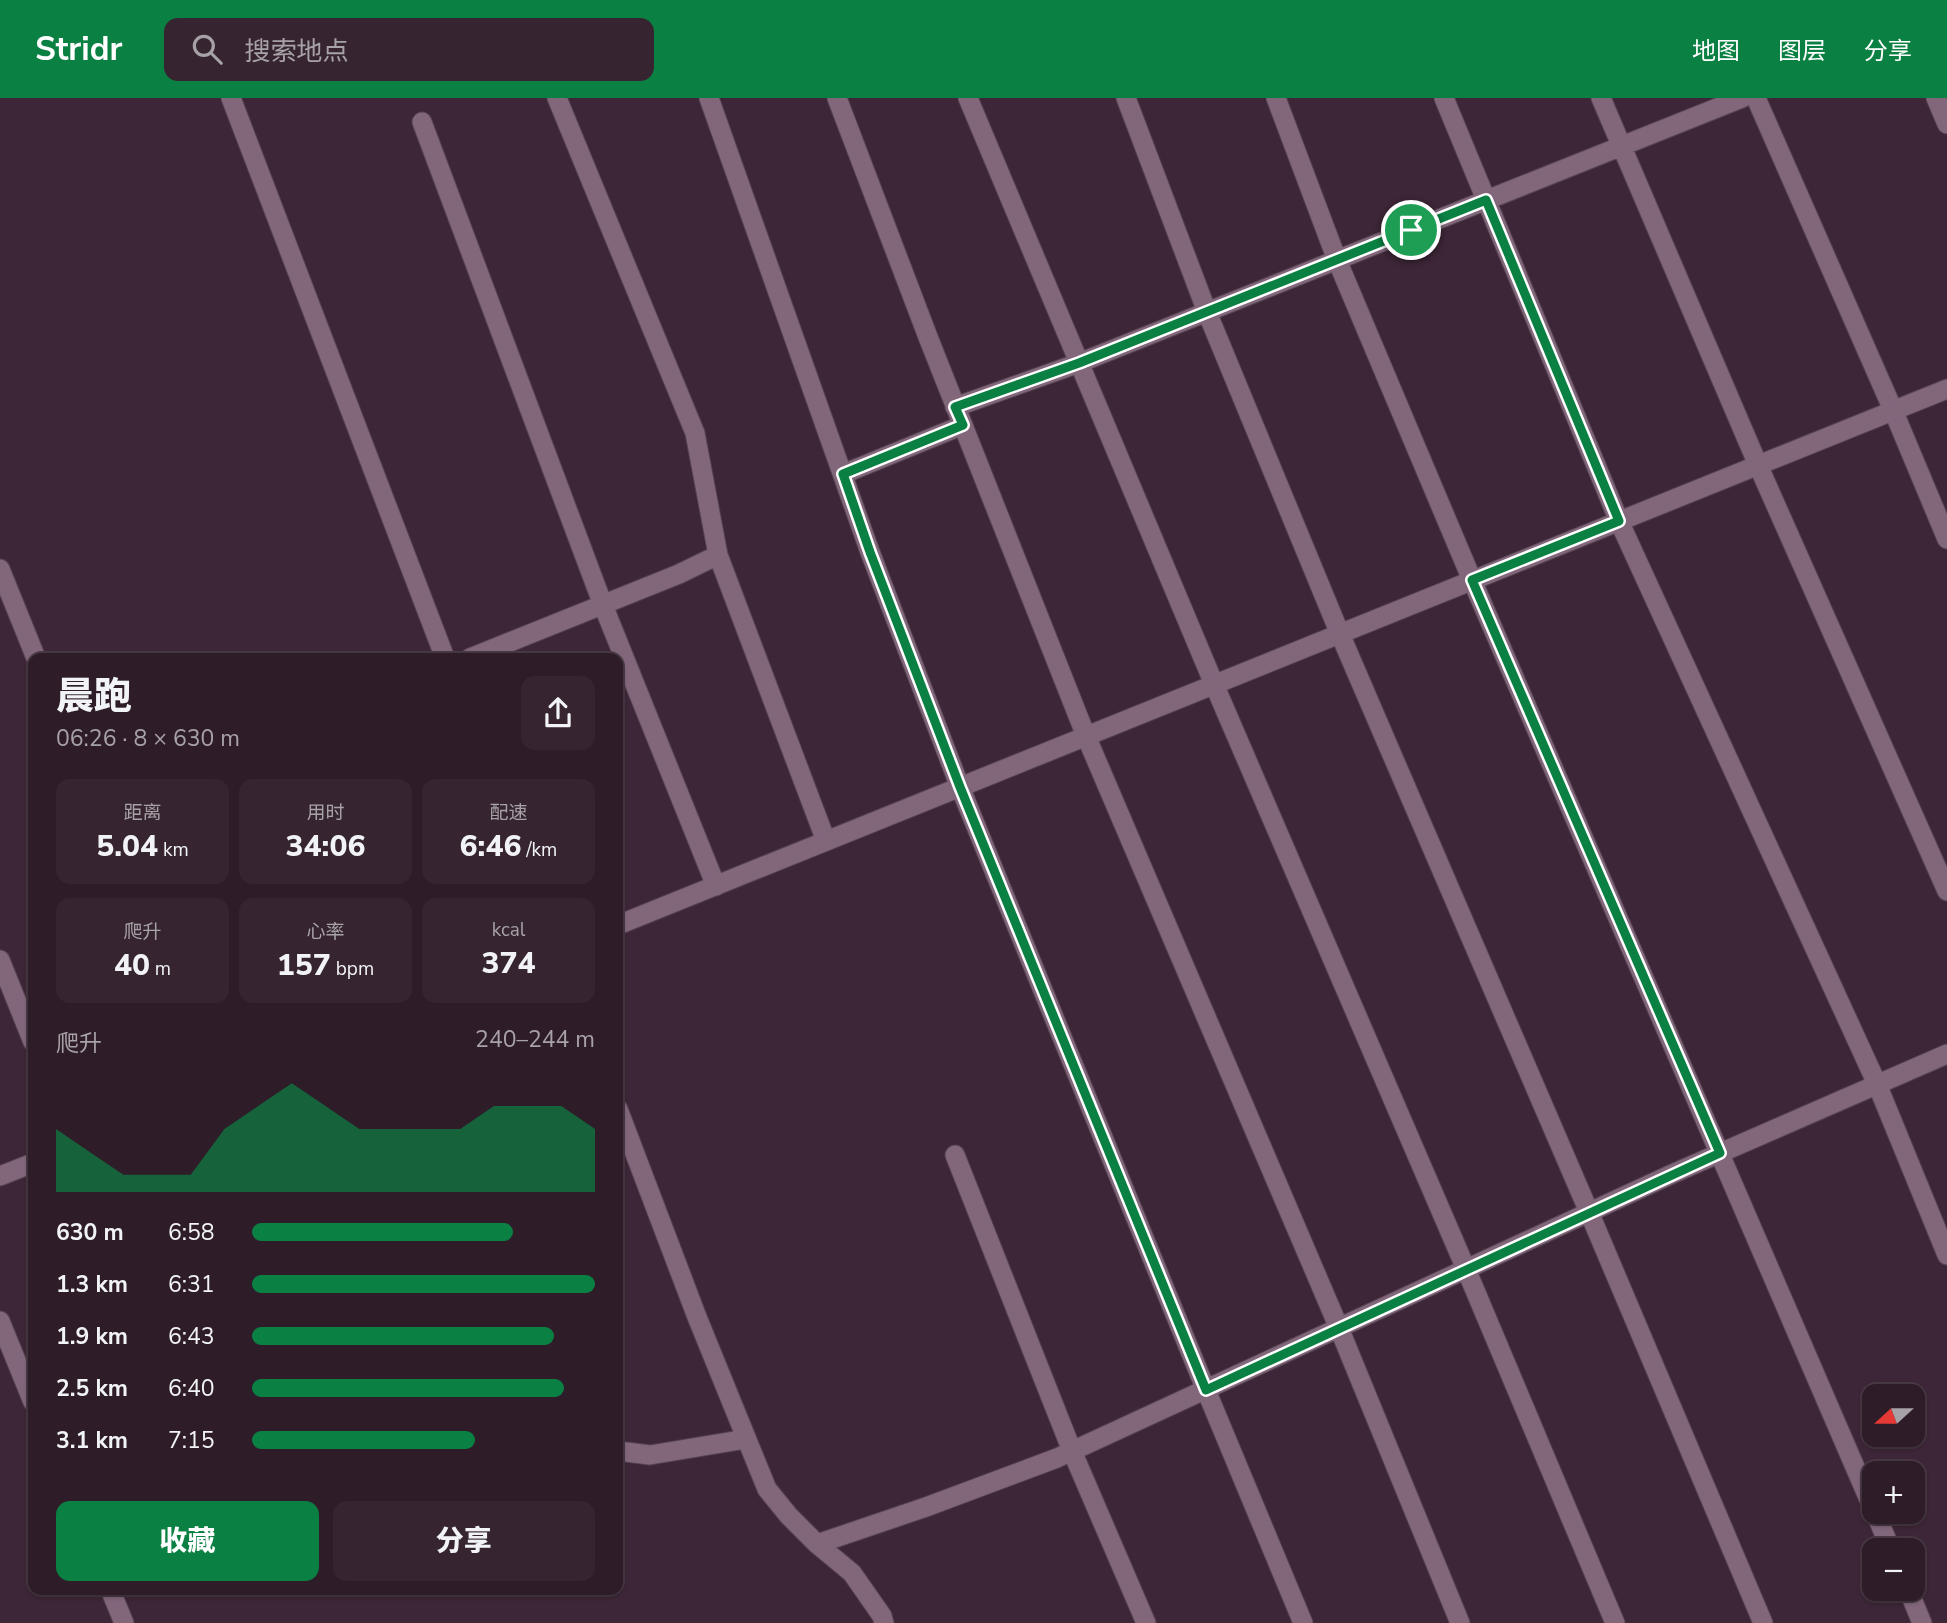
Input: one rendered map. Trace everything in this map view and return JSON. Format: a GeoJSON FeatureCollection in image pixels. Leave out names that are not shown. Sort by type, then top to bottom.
{"type":"FeatureCollection","features":[{"type":"Feature","properties":{"kind":"street"},"geometry":{"type":"LineString","coordinates":[[231,98],[444,653]]}},
{"type":"Feature","properties":{"kind":"street"},"geometry":{"type":"LineString","coordinates":[[558,98],[695,433],[718,555],[826,841]]}},
{"type":"Feature","properties":{"kind":"street"},"geometry":{"type":"LineString","coordinates":[[709,98],[870,552],[960,787],[1303,1623]]}},
{"type":"Feature","properties":{"kind":"street"},"geometry":{"type":"LineString","coordinates":[[837,98],[1086,736],[1339,1328],[1460,1623]]}},
{"type":"Feature","properties":{"kind":"street"},"geometry":{"type":"LineString","coordinates":[[968,98],[1214,684],[1615,1623]]}},
{"type":"Feature","properties":{"kind":"street"},"geometry":{"type":"LineString","coordinates":[[1126,98],[1207,312],[1340,634],[1763,1623]]}},
{"type":"Feature","properties":{"kind":"street"},"geometry":{"type":"LineString","coordinates":[[1276,98],[1336,260],[1862,1484]]}},
{"type":"Feature","properties":{"kind":"street"},"geometry":{"type":"LineString","coordinates":[[1444,98],[1619,521],[1877,1084],[1947,1255]]}},
{"type":"Feature","properties":{"kind":"street"},"geometry":{"type":"LineString","coordinates":[[1601,98],[1758,465],[1947,891]]}},
{"type":"Feature","properties":{"kind":"street"},"geometry":{"type":"LineString","coordinates":[[843,474],[959,416],[1079,363],[1742,98]]}},
{"type":"Feature","properties":{"kind":"street"},"geometry":{"type":"LineString","coordinates":[[1756,98],[1947,539]]}},
{"type":"Feature","properties":{"kind":"street"},"geometry":{"type":"LineString","coordinates":[[1936,98],[1947,124]]}},
{"type":"Feature","properties":{"kind":"street"},"geometry":{"type":"LineString","coordinates":[[422,122],[622,653]]}},
{"type":"Feature","properties":{"kind":"street"},"geometry":{"type":"LineString","coordinates":[[623,923],[1947,388]]}},
{"type":"Feature","properties":{"kind":"street"},"geometry":{"type":"LineString","coordinates":[[483,653],[679,574],[718,555]]}},
{"type":"Feature","properties":{"kind":"street"},"geometry":{"type":"LineString","coordinates":[[0,569],[34,653]]}},
{"type":"Feature","properties":{"kind":"street"},"geometry":{"type":"LineString","coordinates":[[623,655],[716,886]]}},
{"type":"Feature","properties":{"kind":"street"},"geometry":{"type":"LineString","coordinates":[[0,960],[28,1030]]}},
{"type":"Feature","properties":{"kind":"street"},"geometry":{"type":"LineString","coordinates":[[817,1544],[926,1507],[1072,1451],[1589,1212],[1947,1054]]}},
{"type":"Feature","properties":{"kind":"street"},"geometry":{"type":"LineString","coordinates":[[623,1122],[692,1304],[767,1489],[817,1544],[852,1573],[884,1623]]}},
{"type":"Feature","properties":{"kind":"street"},"geometry":{"type":"LineString","coordinates":[[955,1155],[1072,1451],[1146,1623]]}},
{"type":"Feature","properties":{"kind":"street"},"geometry":{"type":"LineString","coordinates":[[0,1176],[28,1165]]}},
{"type":"Feature","properties":{"kind":"street"},"geometry":{"type":"LineString","coordinates":[[0,1321],[28,1390]]}},
{"type":"Feature","properties":{"kind":"street"},"geometry":{"type":"LineString","coordinates":[[623,1452],[650,1455],[746,1439]]}},
{"type":"Feature","properties":{"kind":"street"},"geometry":{"type":"LineString","coordinates":[[112,1595],[124,1623]]}},
{"type":"Feature","properties":{"kind":"street"},"geometry":{"type":"LineString","coordinates":[[1913,1601],[1923,1623]]}},
{"type":"Feature","properties":{"kind":"route"},"geometry":{"type":"LineString","coordinates":[[1486,200],[1619,521],[1472,580],[1720,1153],[1206,1390],[960,787],[843,474],[963,425],[955,407],[1079,363],[1411,230],[1486,200]]}}]}
